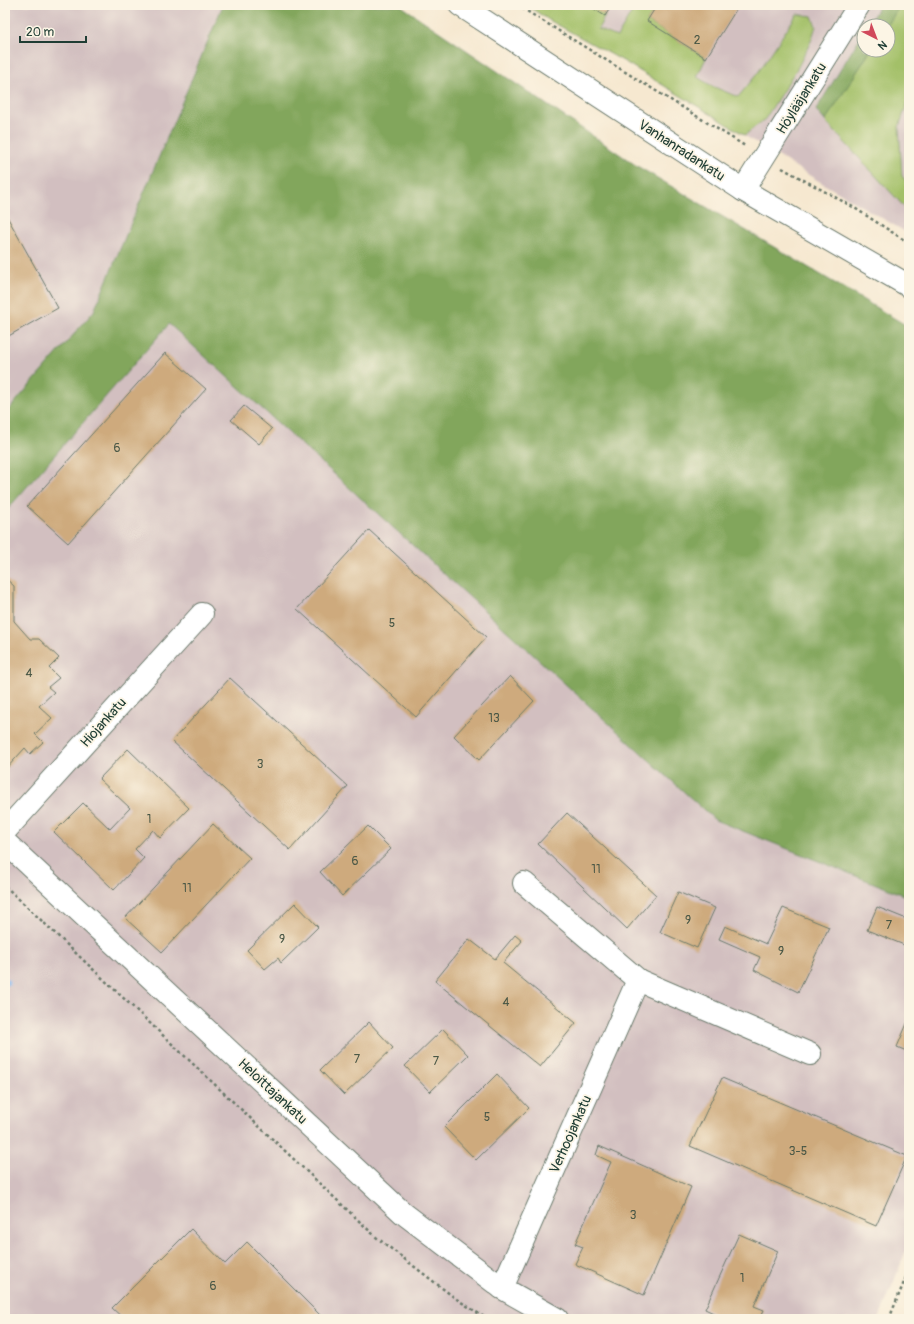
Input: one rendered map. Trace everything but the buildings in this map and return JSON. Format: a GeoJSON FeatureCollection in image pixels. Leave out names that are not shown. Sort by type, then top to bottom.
{"type":"FeatureCollection","features":[{"type":"Feature","properties":{"kind":"street","name":"Vanhanradankatu"},"geometry":{"type":"LineString","coordinates":[[460,5],[743,190],[909,286]]}},
{"type":"Feature","properties":{"kind":"street","name":"Höylääjankatu"},"geometry":{"type":"LineString","coordinates":[[743,190],[859,5]]}},
{"type":"Feature","properties":{"kind":"street","name":"Hiojankatu"},"geometry":{"type":"LineString","coordinates":[[5,831],[202,614]]}},
{"type":"Feature","properties":{"kind":"street","name":"Heloittajankatu"},"geometry":{"type":"LineString","coordinates":[[5,842],[403,1213],[502,1288],[557,1319]]}},
{"type":"Feature","properties":{"kind":"street"},"geometry":{"type":"LineString","coordinates":[[524,883],[638,980],[810,1054]]}},
{"type":"Feature","properties":{"kind":"street","name":"Verhoojankatu"},"geometry":{"type":"LineString","coordinates":[[502,1288],[638,980]]}},
{"type":"Feature","properties":{"kind":"path"},"geometry":{"type":"LineString","coordinates":[[517,5],[763,158],[853,207],[909,243]]}},
{"type":"Feature","properties":{"kind":"path"},"geometry":{"type":"LineString","coordinates":[[5,886],[376,1237],[455,1298],[488,1319]]}},
{"type":"Feature","properties":{"kind":"path"},"geometry":{"type":"LineString","coordinates":[[889,1319],[909,1270]]}},
{"type":"Feature","properties":{"kind":"shaded area"},"geometry":{"type":"Polygon","coordinates":[[[5,5],[223,5],[94,311],[5,414],[5,5]]]}},
{"type":"Feature","properties":{"kind":"shaded area"},"geometry":{"type":"Polygon","coordinates":[[[526,5],[909,5],[909,234],[817,180],[625,62],[549,20],[526,5]]]}},
{"type":"Feature","properties":{"kind":"shaded area"},"geometry":{"type":"Polygon","coordinates":[[[169,324],[715,820],[909,897],[909,1243],[879,1319],[5,1319],[5,512],[169,324]]]}},
{"type":"Feature","properties":{"kind":"green space"},"geometry":{"type":"Polygon","coordinates":[[[223,5],[400,5],[637,166],[909,327],[909,897],[715,820],[169,324],[5,512],[5,414],[94,311],[223,5]]]}},
{"type":"Feature","properties":{"kind":"green space"},"geometry":{"type":"Polygon","coordinates":[[[526,5],[588,5],[605,16],[598,29],[617,37],[636,5],[657,5],[647,21],[706,58],[697,77],[712,86],[738,97],[757,74],[797,14],[812,16],[816,26],[811,41],[798,67],[765,119],[745,135],[625,62],[549,20],[526,5]]]}},
{"type":"Feature","properties":{"kind":"green space"},"geometry":{"type":"Polygon","coordinates":[[[880,5],[900,5],[892,18],[872,18],[880,5]]]}},
{"type":"Feature","properties":{"kind":"green space"},"geometry":{"type":"Polygon","coordinates":[[[900,5],[909,5],[909,98],[899,127],[902,176],[909,185],[909,212],[825,121],[866,58],[896,58],[896,18],[892,18],[900,5]]]}},
{"type":"Feature","properties":{"kind":"green space"},"geometry":{"type":"Polygon","coordinates":[[[856,44],[856,58],[866,58],[825,121],[816,110],[856,44]]]}}]}
